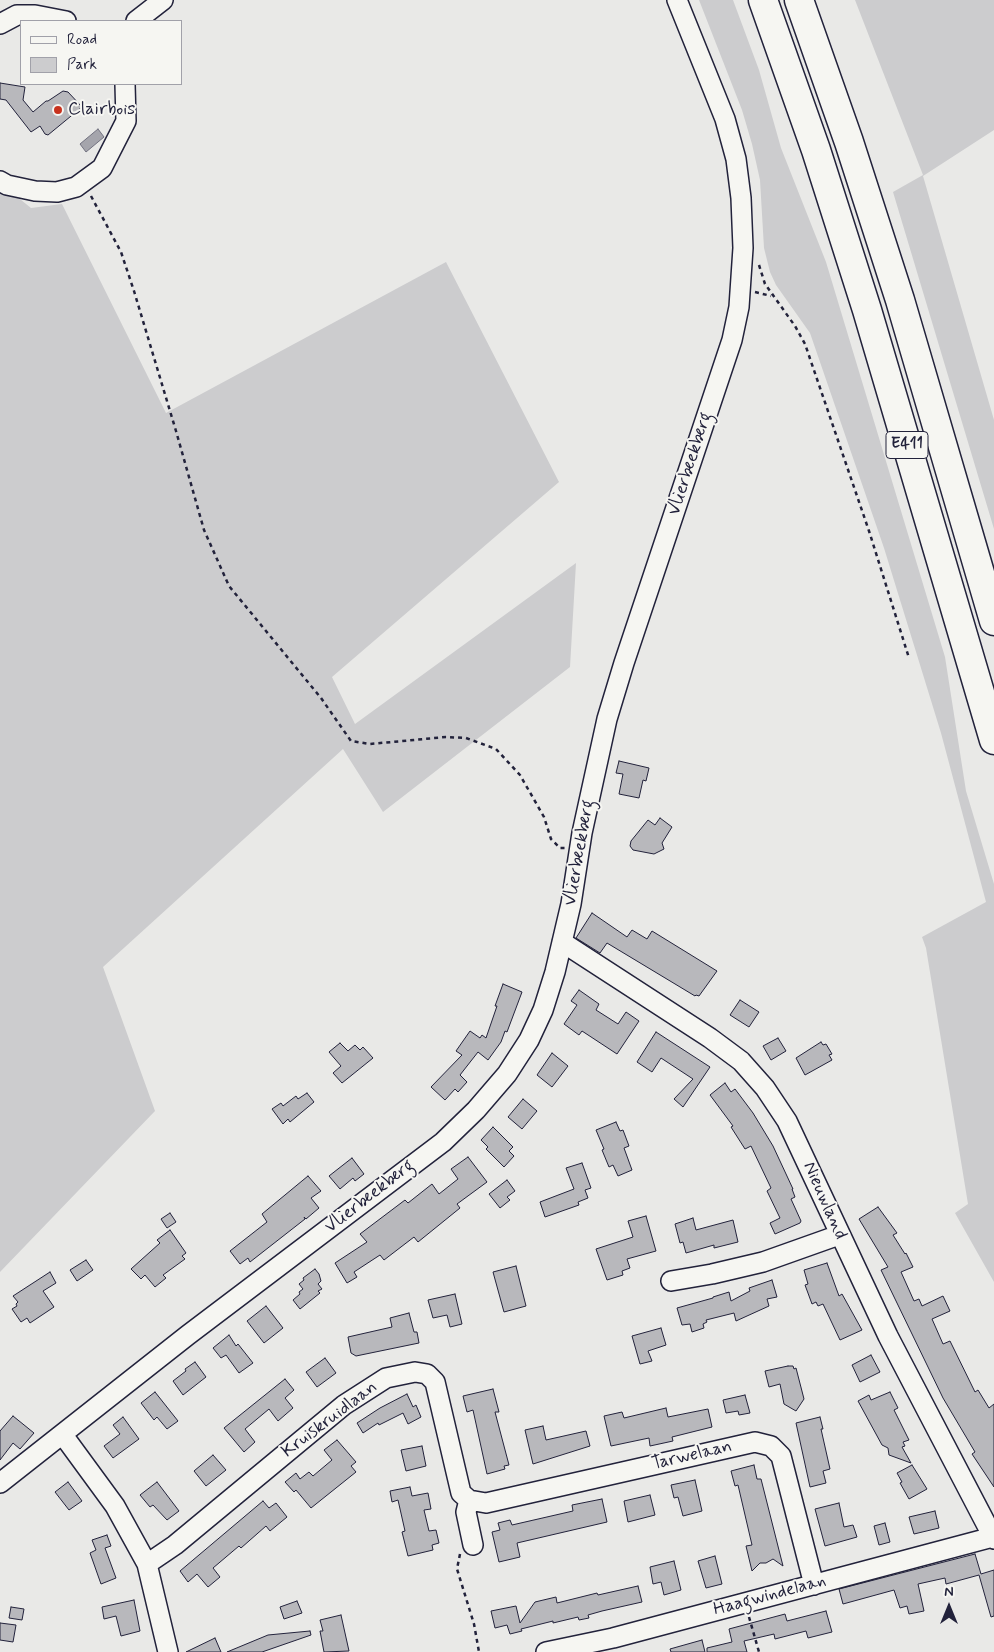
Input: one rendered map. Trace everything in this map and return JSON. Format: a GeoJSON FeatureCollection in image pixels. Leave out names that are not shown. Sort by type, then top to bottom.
{"type":"FeatureCollection","features":[{"type":"Feature","properties":{"kind":"highway","name":"E411"},"geometry":{"type":"LineString","coordinates":[[763,0],[816,150],[867,310],[994,740]]}},
{"type":"Feature","properties":{"kind":"highway","name":"E411"},"geometry":{"type":"LineString","coordinates":[[799,0],[849,142],[900,300],[994,621]]}},
{"type":"Feature","properties":{"kind":"street"},"geometry":{"type":"LineString","coordinates":[[137,20],[163,0]]}},
{"type":"Feature","properties":{"kind":"street","name":"Vlierbeekberg"},"geometry":{"type":"LineString","coordinates":[[0,1483],[188,1335],[443,1142],[476,1110],[507,1074],[529,1040],[544,1010],[571,904],[579,849],[607,719],[729,349],[740,298],[743,248],[741,198],[736,158],[724,118],[677,0]]}},
{"type":"Feature","properties":{"kind":"street"},"geometry":{"type":"LineString","coordinates":[[0,24],[17,15],[35,15],[61,20]]}},
{"type":"Feature","properties":{"kind":"street"},"geometry":{"type":"LineString","coordinates":[[0,181],[7,185],[35,191],[57,192],[76,187],[102,168],[126,121],[125,85]]}},
{"type":"Feature","properties":{"kind":"street","name":"Nieuwland"},"geometry":{"type":"LineString","coordinates":[[562,942],[710,1038],[741,1061],[765,1088],[787,1121],[888,1336],[993,1538]]}},
{"type":"Feature","properties":{"kind":"street"},"geometry":{"type":"LineString","coordinates":[[671,1281],[763,1262],[839,1235]]}},
{"type":"Feature","properties":{"kind":"street","name":"Kruiskruidlaan"},"geometry":{"type":"LineString","coordinates":[[147,1564],[175,1545],[344,1405],[386,1378],[415,1372],[427,1374],[434,1382],[461,1493],[469,1500],[466,1512],[473,1545]]}},
{"type":"Feature","properties":{"kind":"street"},"geometry":{"type":"LineString","coordinates":[[63,1435],[115,1506],[147,1564],[168,1652]]}},
{"type":"Feature","properties":{"kind":"street","name":"Tarwelaan"},"geometry":{"type":"LineString","coordinates":[[469,1500],[486,1503],[755,1442],[771,1446],[781,1456],[814,1585]]}},
{"type":"Feature","properties":{"kind":"street","name":"Haagwindelaan"},"geometry":{"type":"LineString","coordinates":[[546,1652],[615,1645],[745,1603],[993,1538]]}},
{"type":"Feature","properties":{"kind":"path"},"geometry":{"type":"LineString","coordinates":[[83,181],[121,252],[171,412],[204,530],[228,586],[321,698],[351,741],[370,744],[446,737],[466,738],[496,749],[520,775],[544,817],[551,839],[560,848],[579,849]]}},
{"type":"Feature","properties":{"kind":"path"},"geometry":{"type":"LineString","coordinates":[[772,296],[795,326],[805,344],[909,658]]}},
{"type":"Feature","properties":{"kind":"path"},"geometry":{"type":"LineString","coordinates":[[473,1545],[460,1551],[457,1569],[474,1624],[479,1652]]}},
{"type":"Feature","properties":{"kind":"path"},"geometry":{"type":"LineString","coordinates":[[745,1603],[759,1652]]}},
{"type":"Feature","properties":{"kind":"green space"},"geometry":{"type":"Polygon","coordinates":[[[699,0],[733,0],[759,70],[781,148],[826,262],[945,657],[966,791],[994,884],[994,1282],[955,1213],[968,1204],[926,948],[922,937],[986,902],[941,733],[884,548],[810,333],[776,285],[770,272],[764,248],[760,180],[752,144],[742,110],[699,0]]]}},
{"type":"Feature","properties":{"kind":"green space"},"geometry":{"type":"Polygon","coordinates":[[[855,0],[994,0],[994,130],[923,176],[994,420],[994,529],[893,192],[923,175],[855,0]]]}},
{"type":"Feature","properties":{"kind":"green space"},"geometry":{"type":"Polygon","coordinates":[[[0,183],[31,208],[62,204],[166,413],[446,262],[559,482],[332,677],[355,724],[576,563],[570,667],[383,812],[343,749],[103,967],[155,1111],[0,1272],[0,183]]]}},
{"type":"Feature","properties":{"kind":"shaded area"},"geometry":{"type":"Polygon","coordinates":[[[98,129],[104,137],[86,152],[80,144],[98,129]]]}},
{"type":"Feature","properties":{"kind":"building","name":"Clairbois"},"geometry":{"type":"Polygon","coordinates":[[[0,83],[25,87],[23,100],[33,112],[46,101],[63,91],[68,92],[82,107],[48,135],[45,134],[40,126],[31,132],[6,100],[0,99],[0,83]]]}},
{"type":"Feature","properties":{"kind":"building"},"geometry":{"type":"Polygon","coordinates":[[[619,761],[649,768],[646,781],[643,780],[639,798],[619,794],[623,774],[616,773],[619,761]]]}},
{"type":"Feature","properties":{"kind":"building"},"geometry":{"type":"Polygon","coordinates":[[[660,818],[672,827],[662,843],[664,849],[654,854],[633,850],[630,846],[631,841],[648,820],[655,825],[660,818]]]}},
{"type":"Feature","properties":{"kind":"building"},"geometry":{"type":"Polygon","coordinates":[[[592,913],[627,937],[632,930],[647,939],[652,931],[717,971],[699,996],[695,996],[607,943],[600,953],[576,938],[592,913]]]}},
{"type":"Feature","properties":{"kind":"building"},"geometry":{"type":"Polygon","coordinates":[[[503,984],[522,992],[507,1032],[505,1031],[501,1042],[488,1060],[478,1052],[460,1075],[467,1082],[458,1092],[455,1089],[445,1100],[431,1087],[462,1055],[456,1051],[470,1031],[480,1038],[482,1035],[486,1038],[503,984]]]}},
{"type":"Feature","properties":{"kind":"building"},"geometry":{"type":"Polygon","coordinates":[[[579,990],[599,1004],[596,1010],[618,1024],[626,1012],[639,1021],[617,1054],[582,1031],[579,1035],[564,1024],[577,1005],[571,1001],[579,990]]]}},
{"type":"Feature","properties":{"kind":"building"},"geometry":{"type":"Polygon","coordinates":[[[740,1000],[759,1012],[749,1027],[730,1015],[740,1000]]]}},
{"type":"Feature","properties":{"kind":"building"},"geometry":{"type":"Polygon","coordinates":[[[656,1032],[710,1067],[683,1107],[674,1099],[693,1079],[661,1058],[652,1072],[637,1062],[656,1032]]]}},
{"type":"Feature","properties":{"kind":"building"},"geometry":{"type":"Polygon","coordinates":[[[778,1038],[786,1051],[771,1060],[763,1046],[778,1038]]]}},
{"type":"Feature","properties":{"kind":"building"},"geometry":{"type":"Polygon","coordinates":[[[821,1042],[823,1045],[826,1044],[832,1054],[829,1055],[832,1060],[805,1075],[796,1058],[821,1042]]]}},
{"type":"Feature","properties":{"kind":"building"},"geometry":{"type":"Polygon","coordinates":[[[340,1043],[348,1051],[355,1045],[360,1050],[363,1047],[373,1058],[342,1083],[333,1073],[341,1066],[329,1052],[340,1043]]]}},
{"type":"Feature","properties":{"kind":"building"},"geometry":{"type":"Polygon","coordinates":[[[552,1053],[568,1066],[552,1087],[537,1075],[552,1053]]]}},
{"type":"Feature","properties":{"kind":"building"},"geometry":{"type":"Polygon","coordinates":[[[725,1083],[731,1092],[735,1089],[753,1113],[773,1146],[793,1189],[795,1197],[791,1199],[801,1221],[775,1234],[770,1223],[780,1218],[767,1191],[771,1188],[751,1146],[745,1149],[731,1127],[733,1126],[710,1095],[725,1083]]]}},
{"type":"Feature","properties":{"kind":"building"},"geometry":{"type":"Polygon","coordinates":[[[307,1093],[314,1102],[290,1122],[288,1119],[283,1124],[272,1109],[281,1103],[283,1106],[296,1096],[298,1099],[307,1093]]]}},
{"type":"Feature","properties":{"kind":"building"},"geometry":{"type":"Polygon","coordinates":[[[523,1099],[537,1111],[522,1129],[508,1117],[523,1099]]]}},
{"type":"Feature","properties":{"kind":"building"},"geometry":{"type":"Polygon","coordinates":[[[616,1122],[620,1131],[623,1130],[629,1146],[624,1148],[632,1170],[618,1176],[613,1165],[609,1167],[596,1130],[616,1122]]]}},
{"type":"Feature","properties":{"kind":"building"},"geometry":{"type":"Polygon","coordinates":[[[493,1127],[513,1147],[509,1151],[514,1156],[504,1167],[486,1149],[488,1147],[481,1140],[493,1127]]]}},
{"type":"Feature","properties":{"kind":"building"},"geometry":{"type":"Polygon","coordinates":[[[468,1157],[487,1182],[457,1204],[460,1208],[418,1242],[414,1237],[384,1260],[380,1255],[354,1272],[357,1277],[347,1283],[335,1263],[367,1242],[360,1234],[405,1200],[408,1203],[432,1184],[439,1194],[458,1179],[451,1169],[468,1157]]]}},
{"type":"Feature","properties":{"kind":"building"},"geometry":{"type":"Polygon","coordinates":[[[352,1158],[364,1174],[355,1181],[353,1178],[340,1189],[329,1176],[352,1158]]]}},
{"type":"Feature","properties":{"kind":"building"},"geometry":{"type":"Polygon","coordinates":[[[582,1163],[591,1188],[585,1190],[588,1198],[578,1202],[579,1205],[545,1217],[540,1202],[574,1189],[566,1168],[582,1163]]]}},
{"type":"Feature","properties":{"kind":"building"},"geometry":{"type":"Polygon","coordinates":[[[308,1176],[321,1191],[311,1198],[319,1208],[306,1219],[304,1217],[305,1219],[250,1262],[248,1258],[240,1264],[230,1251],[267,1222],[262,1214],[308,1176]]]}},
{"type":"Feature","properties":{"kind":"building"},"geometry":{"type":"Polygon","coordinates":[[[507,1180],[515,1191],[507,1197],[510,1200],[500,1208],[489,1194],[507,1180]]]}},
{"type":"Feature","properties":{"kind":"building"},"geometry":{"type":"Polygon","coordinates":[[[878,1207],[897,1233],[893,1235],[913,1267],[901,1272],[914,1301],[919,1299],[922,1306],[943,1296],[950,1311],[932,1319],[943,1344],[950,1341],[975,1392],[978,1390],[989,1408],[994,1404],[994,1487],[972,1454],[975,1452],[943,1398],[881,1270],[888,1267],[859,1219],[878,1207]]]}},
{"type":"Feature","properties":{"kind":"building"},"geometry":{"type":"Polygon","coordinates":[[[170,1213],[176,1222],[167,1228],[161,1219],[170,1213]]]}},
{"type":"Feature","properties":{"kind":"building"},"geometry":{"type":"Polygon","coordinates":[[[646,1216],[656,1251],[627,1259],[630,1268],[622,1271],[623,1275],[607,1280],[596,1249],[633,1237],[628,1221],[646,1216]]]}},
{"type":"Feature","properties":{"kind":"building"},"geometry":{"type":"Polygon","coordinates":[[[693,1218],[696,1230],[733,1220],[738,1242],[714,1248],[714,1245],[686,1253],[683,1242],[680,1243],[675,1224],[693,1218]]]}},
{"type":"Feature","properties":{"kind":"building"},"geometry":{"type":"Polygon","coordinates":[[[170,1230],[186,1253],[182,1256],[185,1259],[163,1275],[166,1278],[155,1287],[145,1275],[141,1279],[131,1269],[160,1243],[157,1240],[170,1230]]]}},
{"type":"Feature","properties":{"kind":"building"},"geometry":{"type":"Polygon","coordinates":[[[86,1260],[93,1270],[77,1281],[70,1270],[86,1260]]]}},
{"type":"Feature","properties":{"kind":"building"},"geometry":{"type":"Polygon","coordinates":[[[827,1263],[839,1296],[842,1294],[862,1330],[840,1340],[823,1304],[818,1306],[816,1302],[812,1304],[805,1285],[808,1284],[804,1270],[827,1263]]]}},
{"type":"Feature","properties":{"kind":"building"},"geometry":{"type":"Polygon","coordinates":[[[516,1266],[526,1306],[504,1312],[493,1272],[516,1266]]]}},
{"type":"Feature","properties":{"kind":"building"},"geometry":{"type":"Polygon","coordinates":[[[315,1269],[321,1281],[318,1284],[322,1289],[318,1291],[320,1293],[300,1309],[293,1300],[303,1289],[299,1284],[304,1280],[303,1278],[315,1269]]]}},
{"type":"Feature","properties":{"kind":"building"},"geometry":{"type":"Polygon","coordinates":[[[50,1272],[56,1283],[43,1291],[54,1307],[30,1323],[27,1318],[21,1322],[12,1309],[17,1306],[18,1302],[13,1296],[50,1272]]]}},
{"type":"Feature","properties":{"kind":"building"},"geometry":{"type":"Polygon","coordinates":[[[772,1280],[777,1297],[767,1299],[769,1306],[736,1321],[734,1313],[706,1320],[707,1322],[703,1324],[704,1328],[692,1332],[690,1324],[682,1325],[677,1308],[729,1292],[731,1301],[750,1291],[749,1288],[772,1280]]]}},
{"type":"Feature","properties":{"kind":"building"},"geometry":{"type":"Polygon","coordinates":[[[455,1294],[462,1324],[450,1327],[447,1315],[433,1318],[428,1300],[455,1294]]]}},
{"type":"Feature","properties":{"kind":"building"},"geometry":{"type":"Polygon","coordinates":[[[266,1306],[283,1328],[264,1343],[247,1321],[266,1306]]]}},
{"type":"Feature","properties":{"kind":"building"},"geometry":{"type":"Polygon","coordinates":[[[409,1313],[414,1332],[417,1332],[419,1343],[356,1356],[351,1353],[348,1337],[392,1327],[390,1318],[409,1313]]]}},
{"type":"Feature","properties":{"kind":"building"},"geometry":{"type":"Polygon","coordinates":[[[661,1328],[666,1345],[648,1351],[652,1361],[640,1364],[632,1336],[661,1328]]]}},
{"type":"Feature","properties":{"kind":"building"},"geometry":{"type":"Polygon","coordinates":[[[229,1335],[236,1346],[238,1344],[253,1363],[239,1373],[226,1355],[221,1358],[213,1348],[229,1335]]]}},
{"type":"Feature","properties":{"kind":"building"},"geometry":{"type":"Polygon","coordinates":[[[871,1355],[880,1372],[860,1382],[852,1365],[871,1355]]]}},
{"type":"Feature","properties":{"kind":"building"},"geometry":{"type":"Polygon","coordinates":[[[325,1358],[336,1373],[317,1387],[306,1372],[325,1358]]]}},
{"type":"Feature","properties":{"kind":"building"},"geometry":{"type":"Polygon","coordinates":[[[195,1362],[206,1377],[183,1395],[173,1381],[195,1362]]]}},
{"type":"Feature","properties":{"kind":"building"},"geometry":{"type":"Polygon","coordinates":[[[788,1366],[796,1368],[804,1399],[796,1411],[784,1404],[780,1384],[769,1387],[765,1371],[788,1366]]]}},
{"type":"Feature","properties":{"kind":"building"},"geometry":{"type":"Polygon","coordinates":[[[285,1379],[294,1390],[285,1398],[293,1408],[278,1421],[269,1409],[245,1429],[255,1442],[244,1452],[224,1428],[285,1379]]]}},
{"type":"Feature","properties":{"kind":"building"},"geometry":{"type":"Polygon","coordinates":[[[493,1389],[499,1412],[495,1412],[509,1465],[504,1466],[505,1469],[487,1474],[473,1410],[467,1412],[463,1396],[493,1389]]]}},
{"type":"Feature","properties":{"kind":"building"},"geometry":{"type":"Polygon","coordinates":[[[155,1392],[178,1421],[167,1429],[157,1417],[154,1420],[141,1403],[155,1392]]]}},
{"type":"Feature","properties":{"kind":"building"},"geometry":{"type":"Polygon","coordinates":[[[890,1392],[898,1408],[894,1410],[909,1440],[903,1442],[905,1446],[902,1447],[911,1463],[889,1455],[888,1448],[882,1445],[858,1401],[869,1395],[871,1400],[890,1392]]]}},
{"type":"Feature","properties":{"kind":"building"},"geometry":{"type":"Polygon","coordinates":[[[407,1394],[413,1407],[416,1405],[421,1417],[408,1424],[403,1413],[379,1425],[378,1423],[363,1433],[357,1423],[407,1394]]]}},
{"type":"Feature","properties":{"kind":"building"},"geometry":{"type":"Polygon","coordinates":[[[745,1395],[750,1413],[739,1415],[738,1411],[726,1413],[723,1400],[745,1395]]]}},
{"type":"Feature","properties":{"kind":"building"},"geometry":{"type":"Polygon","coordinates":[[[666,1408],[668,1417],[708,1409],[712,1427],[672,1437],[673,1441],[650,1446],[649,1438],[611,1446],[604,1416],[622,1412],[624,1418],[666,1408]]]}},
{"type":"Feature","properties":{"kind":"building"},"geometry":{"type":"Polygon","coordinates":[[[13,1416],[34,1433],[20,1449],[13,1443],[0,1460],[0,1431],[13,1416]]]}},
{"type":"Feature","properties":{"kind":"building"},"geometry":{"type":"Polygon","coordinates":[[[123,1417],[139,1439],[113,1458],[104,1446],[120,1434],[113,1425],[123,1417]]]}},
{"type":"Feature","properties":{"kind":"building"},"geometry":{"type":"Polygon","coordinates":[[[820,1417],[830,1469],[823,1471],[826,1483],[810,1487],[796,1423],[820,1417]]]}},
{"type":"Feature","properties":{"kind":"building"},"geometry":{"type":"Polygon","coordinates":[[[543,1426],[546,1440],[586,1431],[590,1446],[533,1464],[525,1430],[543,1426]]]}},
{"type":"Feature","properties":{"kind":"building"},"geometry":{"type":"Polygon","coordinates":[[[337,1440],[356,1462],[351,1466],[356,1472],[311,1508],[296,1490],[294,1492],[285,1482],[296,1473],[300,1479],[309,1472],[313,1476],[332,1460],[324,1450],[337,1440]]]}},
{"type":"Feature","properties":{"kind":"building"},"geometry":{"type":"Polygon","coordinates":[[[422,1446],[426,1466],[406,1471],[401,1450],[422,1446]]]}},
{"type":"Feature","properties":{"kind":"building"},"geometry":{"type":"Polygon","coordinates":[[[213,1455],[226,1470],[206,1486],[194,1471],[213,1455]]]}},
{"type":"Feature","properties":{"kind":"building"},"geometry":{"type":"Polygon","coordinates":[[[754,1465],[757,1479],[761,1479],[783,1566],[773,1559],[766,1563],[760,1563],[752,1571],[746,1546],[752,1545],[738,1485],[735,1486],[731,1471],[754,1465]]]}},
{"type":"Feature","properties":{"kind":"building"},"geometry":{"type":"Polygon","coordinates":[[[912,1465],[927,1489],[909,1499],[897,1473],[912,1465]]]}},
{"type":"Feature","properties":{"kind":"building"},"geometry":{"type":"Polygon","coordinates":[[[695,1480],[702,1511],[683,1516],[678,1497],[674,1498],[671,1485],[695,1480]]]}},
{"type":"Feature","properties":{"kind":"building"},"geometry":{"type":"Polygon","coordinates":[[[68,1482],[82,1501],[69,1510],[55,1492],[68,1482]]]}},
{"type":"Feature","properties":{"kind":"building"},"geometry":{"type":"Polygon","coordinates":[[[157,1482],[179,1511],[167,1520],[153,1505],[150,1507],[140,1495],[157,1482]]]}},
{"type":"Feature","properties":{"kind":"building"},"geometry":{"type":"Polygon","coordinates":[[[410,1487],[412,1496],[428,1493],[431,1509],[424,1510],[429,1531],[436,1530],[439,1543],[432,1545],[433,1550],[408,1556],[402,1532],[405,1531],[398,1500],[392,1502],[390,1491],[410,1487]]]}},
{"type":"Feature","properties":{"kind":"building"},"geometry":{"type":"Polygon","coordinates":[[[650,1495],[655,1515],[628,1522],[624,1501],[650,1495]]]}},
{"type":"Feature","properties":{"kind":"building"},"geometry":{"type":"Polygon","coordinates":[[[602,1499],[607,1522],[517,1543],[520,1557],[499,1562],[492,1532],[500,1530],[498,1523],[510,1520],[512,1525],[573,1511],[572,1505],[602,1499]]]}},
{"type":"Feature","properties":{"kind":"building"},"geometry":{"type":"Polygon","coordinates":[[[263,1501],[269,1508],[276,1503],[287,1517],[270,1531],[266,1526],[241,1548],[239,1546],[213,1568],[220,1577],[208,1587],[197,1574],[188,1582],[180,1571],[263,1501]]]}},
{"type":"Feature","properties":{"kind":"building"},"geometry":{"type":"Polygon","coordinates":[[[839,1503],[844,1527],[853,1525],[857,1537],[825,1546],[815,1509],[839,1503]]]}},
{"type":"Feature","properties":{"kind":"building"},"geometry":{"type":"Polygon","coordinates":[[[935,1511],[939,1528],[914,1534],[909,1517],[935,1511]]]}},
{"type":"Feature","properties":{"kind":"building"},"geometry":{"type":"Polygon","coordinates":[[[885,1523],[890,1542],[879,1545],[874,1526],[885,1523]]]}},
{"type":"Feature","properties":{"kind":"building"},"geometry":{"type":"Polygon","coordinates":[[[107,1535],[111,1546],[105,1548],[116,1578],[101,1584],[90,1553],[96,1550],[92,1540],[107,1535]]]}},
{"type":"Feature","properties":{"kind":"building"},"geometry":{"type":"Polygon","coordinates":[[[975,1554],[981,1574],[994,1570],[994,1616],[991,1617],[979,1575],[946,1584],[945,1578],[918,1584],[924,1611],[909,1614],[907,1606],[900,1608],[894,1590],[843,1604],[839,1589],[975,1554]]]}},
{"type":"Feature","properties":{"kind":"building"},"geometry":{"type":"Polygon","coordinates":[[[715,1556],[722,1584],[706,1588],[698,1561],[715,1556]]]}},
{"type":"Feature","properties":{"kind":"building"},"geometry":{"type":"Polygon","coordinates":[[[674,1561],[681,1590],[664,1595],[661,1582],[653,1584],[650,1567],[674,1561]]]}},
{"type":"Feature","properties":{"kind":"building"},"geometry":{"type":"Polygon","coordinates":[[[638,1586],[642,1602],[588,1615],[589,1618],[579,1620],[578,1617],[553,1623],[553,1621],[521,1629],[522,1631],[510,1634],[507,1625],[495,1628],[491,1611],[516,1606],[520,1623],[535,1602],[556,1597],[557,1603],[597,1593],[598,1595],[638,1586]]]}},
{"type":"Feature","properties":{"kind":"building"},"geometry":{"type":"Polygon","coordinates":[[[134,1600],[140,1631],[121,1636],[116,1616],[104,1619],[102,1607],[134,1600]]]}},
{"type":"Feature","properties":{"kind":"building"},"geometry":{"type":"Polygon","coordinates":[[[297,1601],[302,1613],[284,1619],[280,1607],[297,1601]]]}},
{"type":"Feature","properties":{"kind":"building"},"geometry":{"type":"Polygon","coordinates":[[[11,1607],[24,1609],[22,1620],[9,1618],[11,1607]]]}},
{"type":"Feature","properties":{"kind":"building"},"geometry":{"type":"Polygon","coordinates":[[[826,1611],[832,1632],[808,1638],[806,1631],[775,1639],[774,1634],[744,1641],[747,1652],[707,1652],[707,1648],[732,1642],[729,1629],[785,1614],[787,1621],[826,1611]]]}},
{"type":"Feature","properties":{"kind":"building"},"geometry":{"type":"Polygon","coordinates":[[[341,1615],[349,1651],[324,1652],[320,1631],[323,1631],[320,1620],[341,1615]]]}},
{"type":"Feature","properties":{"kind":"building"},"geometry":{"type":"Polygon","coordinates":[[[0,1623],[16,1625],[13,1642],[0,1640],[0,1623]]]}},
{"type":"Feature","properties":{"kind":"building"},"geometry":{"type":"Polygon","coordinates":[[[310,1631],[311,1635],[262,1652],[227,1652],[268,1635],[310,1631]]]}},
{"type":"Feature","properties":{"kind":"building"},"geometry":{"type":"Polygon","coordinates":[[[215,1638],[221,1652],[186,1652],[215,1638]]]}},
{"type":"Feature","properties":{"kind":"building"},"geometry":{"type":"Polygon","coordinates":[[[702,1640],[705,1652],[671,1652],[670,1649],[702,1640]]]}},
{"type":"Feature","properties":{"kind":"place","name":"Clairbois"},"geometry":{"type":"Point","coordinates":[58,110]}}]}
